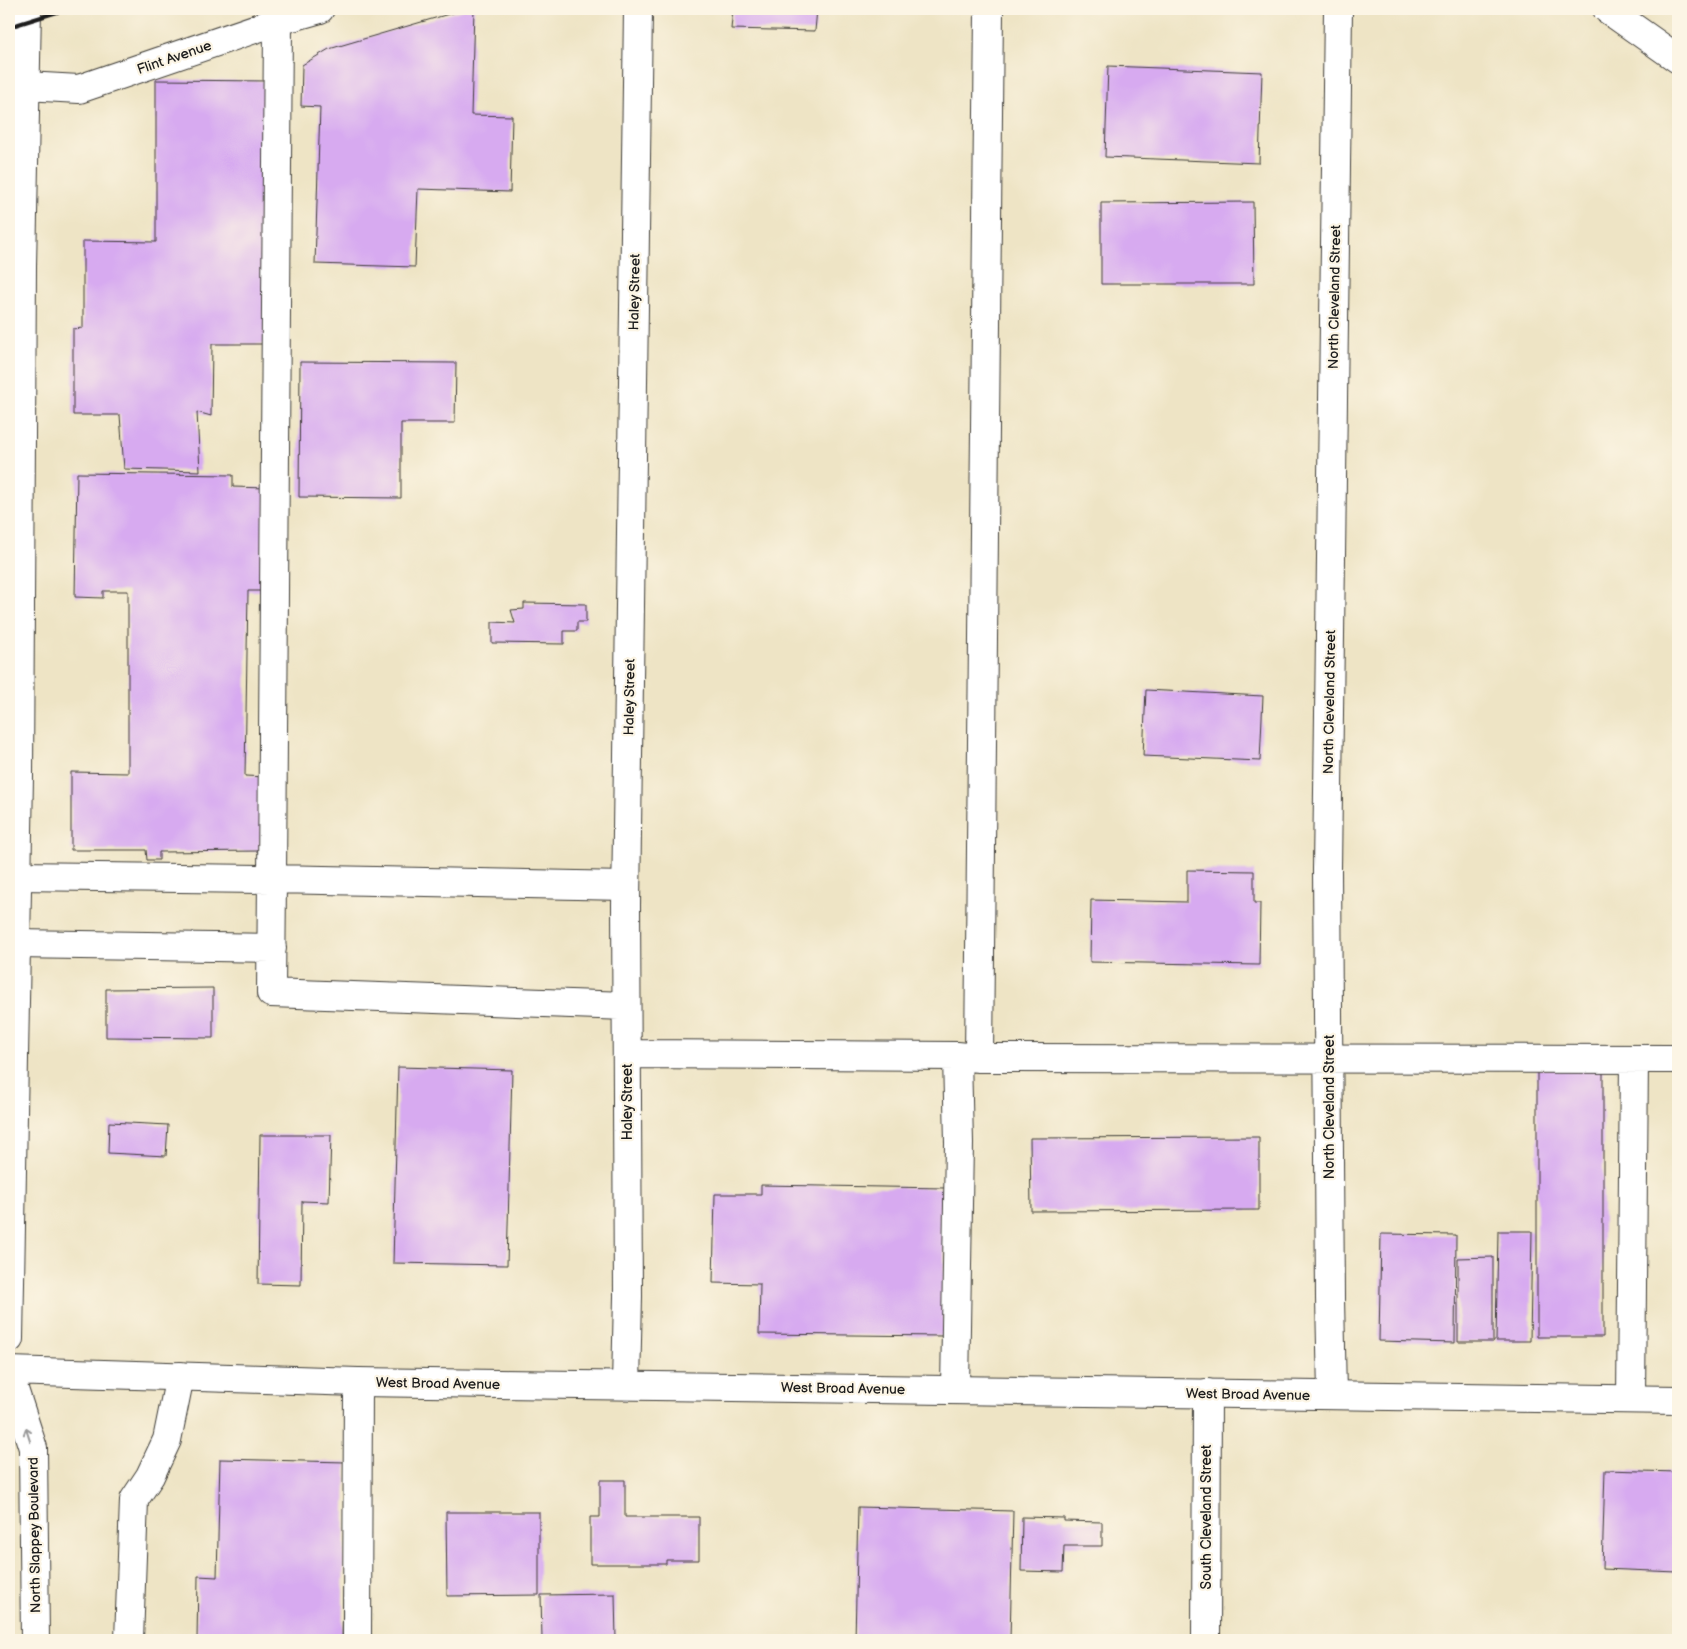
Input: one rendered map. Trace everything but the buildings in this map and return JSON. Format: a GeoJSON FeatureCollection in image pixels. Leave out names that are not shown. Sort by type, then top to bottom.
{"type":"FeatureCollection","features":[{"type":"Feature","properties":{"kind":"main road"},"geometry":{"type":"LineString","coordinates":[[9,1339],[16,876],[14,776],[16,185],[26,86],[27,9]]}},
{"type":"Feature","properties":{"kind":"main road","name":"Flint Avenue"},"geometry":{"type":"LineString","coordinates":[[26,86],[79,89],[278,21],[320,9]]}},
{"type":"Feature","properties":{"kind":"main road","name":"Haley Street"},"geometry":{"type":"LineString","coordinates":[[626,1385],[628,1296],[626,886],[638,9]]}},
{"type":"Feature","properties":{"kind":"main road"},"geometry":{"type":"LineString","coordinates":[[955,1390],[959,1143],[968,1057],[989,9]]}},
{"type":"Feature","properties":{"kind":"main road","name":"North Cleveland Street"},"geometry":{"type":"LineString","coordinates":[[1332,1395],[1328,870],[1338,9]]}},
{"type":"Feature","properties":{"kind":"main road"},"geometry":{"type":"LineString","coordinates":[[1607,9],[1678,59]]}},
{"type":"Feature","properties":{"kind":"main road"},"geometry":{"type":"LineString","coordinates":[[278,21],[271,993],[626,1006]]}},
{"type":"Feature","properties":{"kind":"main road"},"geometry":{"type":"LineString","coordinates":[[16,876],[626,886]]}},
{"type":"Feature","properties":{"kind":"main road"},"geometry":{"type":"LineString","coordinates":[[15,944],[272,948]]}},
{"type":"Feature","properties":{"kind":"main road"},"geometry":{"type":"LineString","coordinates":[[627,1054],[1678,1059]]}},
{"type":"Feature","properties":{"kind":"main road"},"geometry":{"type":"LineString","coordinates":[[1631,1399],[1634,1059]]}},
{"type":"Feature","properties":{"kind":"main road","name":"West Broad Avenue"},"geometry":{"type":"LineString","coordinates":[[9,1373],[358,1382],[1678,1400]]}},
{"type":"Feature","properties":{"kind":"main road","name":"North Slappey Boulevard"},"geometry":{"type":"LineString","coordinates":[[9,1373],[32,1448],[35,1640]]}},
{"type":"Feature","properties":{"kind":"main road"},"geometry":{"type":"LineString","coordinates":[[129,1640],[134,1500],[150,1476],[167,1440],[180,1376]]}},
{"type":"Feature","properties":{"kind":"main road"},"geometry":{"type":"LineString","coordinates":[[357,1640],[358,1382]]}},
{"type":"Feature","properties":{"kind":"main road","name":"South Cleveland Street"},"geometry":{"type":"LineString","coordinates":[[1206,1640],[1207,1393]]}},
{"type":"Feature","properties":{"kind":"railway"},"geometry":{"type":"LineString","coordinates":[[9,27],[67,9]]}}]}
